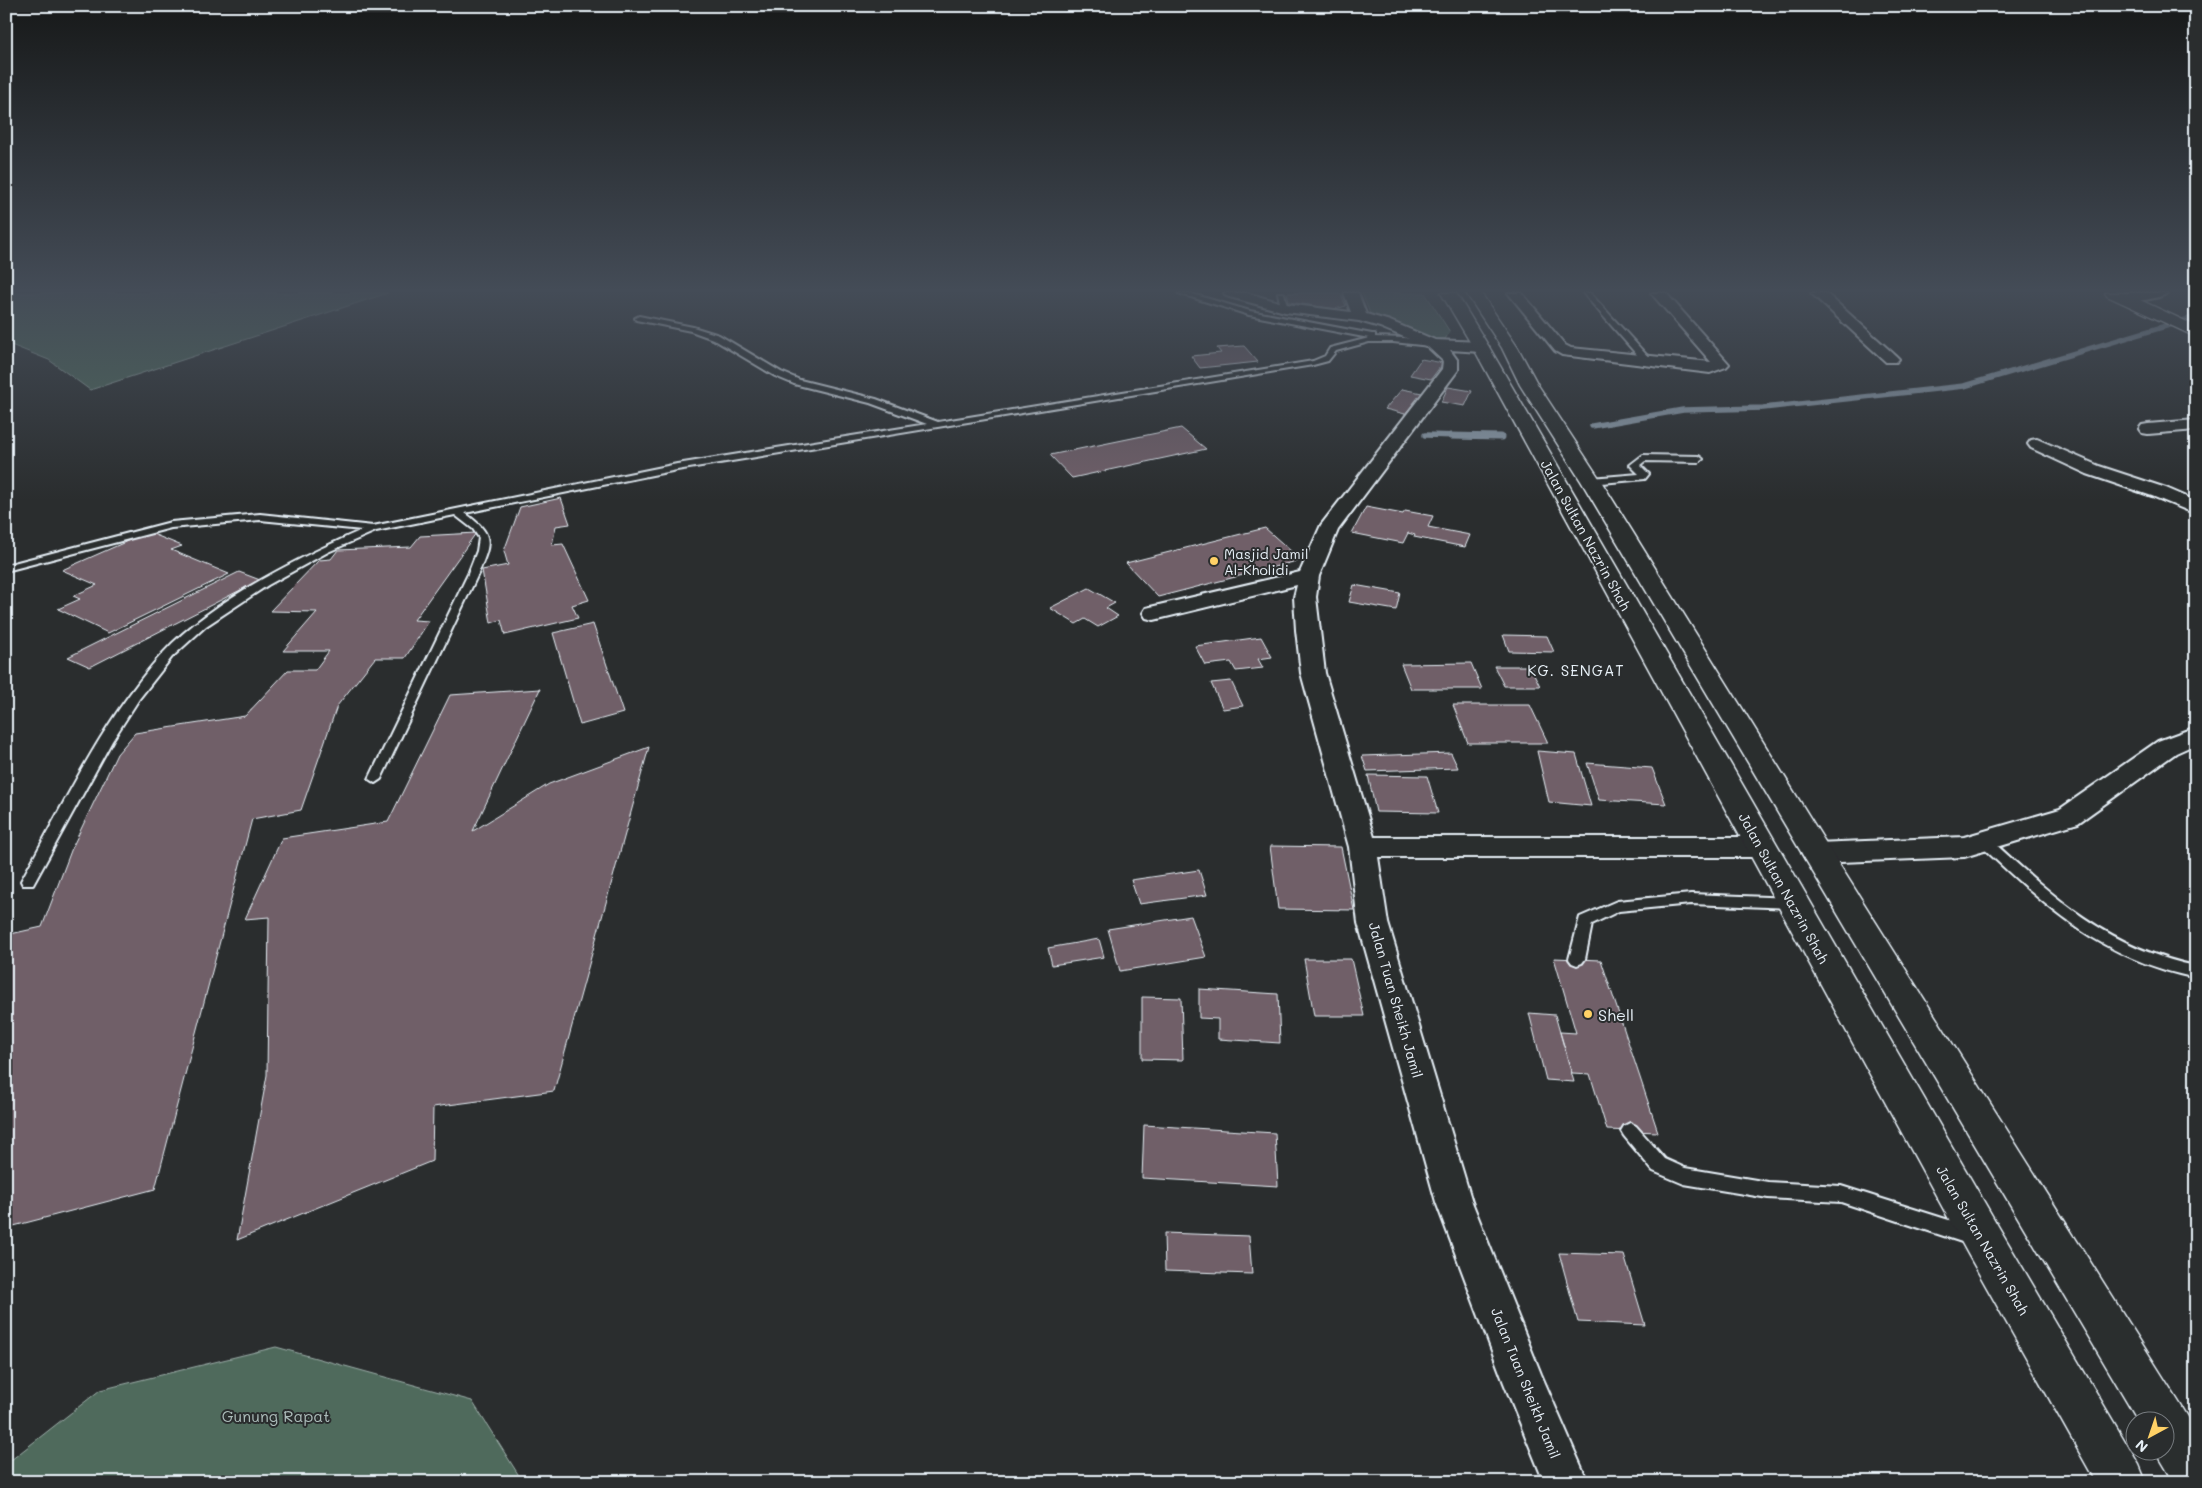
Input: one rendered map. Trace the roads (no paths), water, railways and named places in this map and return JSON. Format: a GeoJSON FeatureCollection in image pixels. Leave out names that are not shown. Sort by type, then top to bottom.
{"type":"FeatureCollection","features":[{"type":"Feature","properties":{"kind":"main road","name":"Jalan Sultan Nazrin Shah"},"geometry":{"type":"LineString","coordinates":[[1490,362],[1983,1240],[2122,1482]]}},
{"type":"Feature","properties":{"kind":"main road"},"geometry":{"type":"LineString","coordinates":[[1506,362],[1516,377],[1529,385]]}},
{"type":"Feature","properties":{"kind":"main road","name":"Jalan Sultan Nazrin Shah"},"geometry":{"type":"LineString","coordinates":[[1517,362],[1529,385],[1592,481],[2157,1410]]}},
{"type":"Feature","properties":{"kind":"main road","name":"Jalan Sultan Nazrin Shah"},"geometry":{"type":"LineString","coordinates":[[2174,1437],[2196,1473]]}},
{"type":"Feature","properties":{"kind":"street","name":"Jalan Tuan Sheikh Jamil"},"geometry":{"type":"LineString","coordinates":[[1451,362],[1450,370],[1328,529],[1309,576],[1305,597],[1313,673],[1363,847],[1373,923],[1454,1202],[1524,1383],[1566,1482]]}},
{"type":"Feature","properties":{"kind":"street"},"geometry":{"type":"LineString","coordinates":[[1653,362],[1710,368],[1721,364],[1720,362]]}},
{"type":"Feature","properties":{"kind":"street"},"geometry":{"type":"LineString","coordinates":[[2148,429],[2196,425]]}},
{"type":"Feature","properties":{"kind":"street"},"geometry":{"type":"LineString","coordinates":[[2037,444],[2093,470],[2159,492],[2196,508]]}},
{"type":"Feature","properties":{"kind":"street"},"geometry":{"type":"LineString","coordinates":[[1154,613],[1309,576]]}},
{"type":"Feature","properties":{"kind":"street"},"geometry":{"type":"LineString","coordinates":[[1816,852],[1964,847],[2069,816],[2167,747],[2196,736]]}},
{"type":"Feature","properties":{"kind":"street"},"geometry":{"type":"LineString","coordinates":[[1363,847],[1762,846]]}},
{"type":"Feature","properties":{"kind":"lane"},"geometry":{"type":"LineString","coordinates":[[759,362],[778,374],[798,382],[873,401],[936,424]]}},
{"type":"Feature","properties":{"kind":"lane"},"geometry":{"type":"LineString","coordinates":[[28,881],[106,741],[134,697],[168,655],[202,624],[264,583],[324,550],[373,529],[677,467],[1319,362]]}},
{"type":"Feature","properties":{"kind":"lane"},"geometry":{"type":"LineString","coordinates":[[1592,481],[1642,477],[1644,474],[1635,465],[1643,458],[1699,459]]}},
{"type":"Feature","properties":{"kind":"lane"},"geometry":{"type":"LineString","coordinates":[[375,779],[473,574],[486,540],[484,533],[479,527],[457,512]]}},
{"type":"Feature","properties":{"kind":"lane"},"geometry":{"type":"LineString","coordinates":[[6,568],[171,525],[260,517],[373,529]]}},
{"type":"Feature","properties":{"kind":"lane"},"geometry":{"type":"LineString","coordinates":[[1984,841],[2066,915],[2098,936],[2180,970],[2196,972]]}},
{"type":"Feature","properties":{"kind":"lane"},"geometry":{"type":"LineString","coordinates":[[1577,959],[1585,920],[1618,906],[1691,899],[1793,903]]}},
{"type":"Feature","properties":{"kind":"lane"},"geometry":{"type":"LineString","coordinates":[[1630,1131],[1659,1164],[1684,1176],[1768,1190],[1841,1194],[1983,1240]]}},
{"type":"Feature","properties":{"kind":"waterway"},"geometry":{"type":"LineString","coordinates":[[1592,426],[1683,410],[1763,408],[1964,386],[2043,362]]}},
{"type":"Feature","properties":{"kind":"waterway"},"geometry":{"type":"LineString","coordinates":[[1425,435],[1490,437]]}},
{"type":"Feature","properties":{"kind":"waterway"},"geometry":{"type":"LineString","coordinates":[[1451,436],[1490,437]]}},
{"type":"Feature","properties":{"kind":"waterway"},"geometry":{"type":"LineString","coordinates":[[1490,437],[1501,437]]}},
{"type":"Feature","properties":{"kind":"waterway"},"geometry":{"type":"LineString","coordinates":[[1490,437],[1498,437]]}},
{"type":"Feature","properties":{"kind":"place","name":"Masjid Jamil Al-Kholidi"},"geometry":{"type":"Point","coordinates":[1214,561]}},
{"type":"Feature","properties":{"kind":"place","name":"Shell"},"geometry":{"type":"Point","coordinates":[1588,1014]}},
{"type":"Feature","properties":{"kind":"district","name":"KG. SENGAT"},"geometry":{"type":"Point","coordinates":[1576,670]}},
{"type":"Feature","properties":{"kind":"park label","name":"Gunung Rapat"},"geometry":{"type":"Point","coordinates":[276,1415]}}]}
